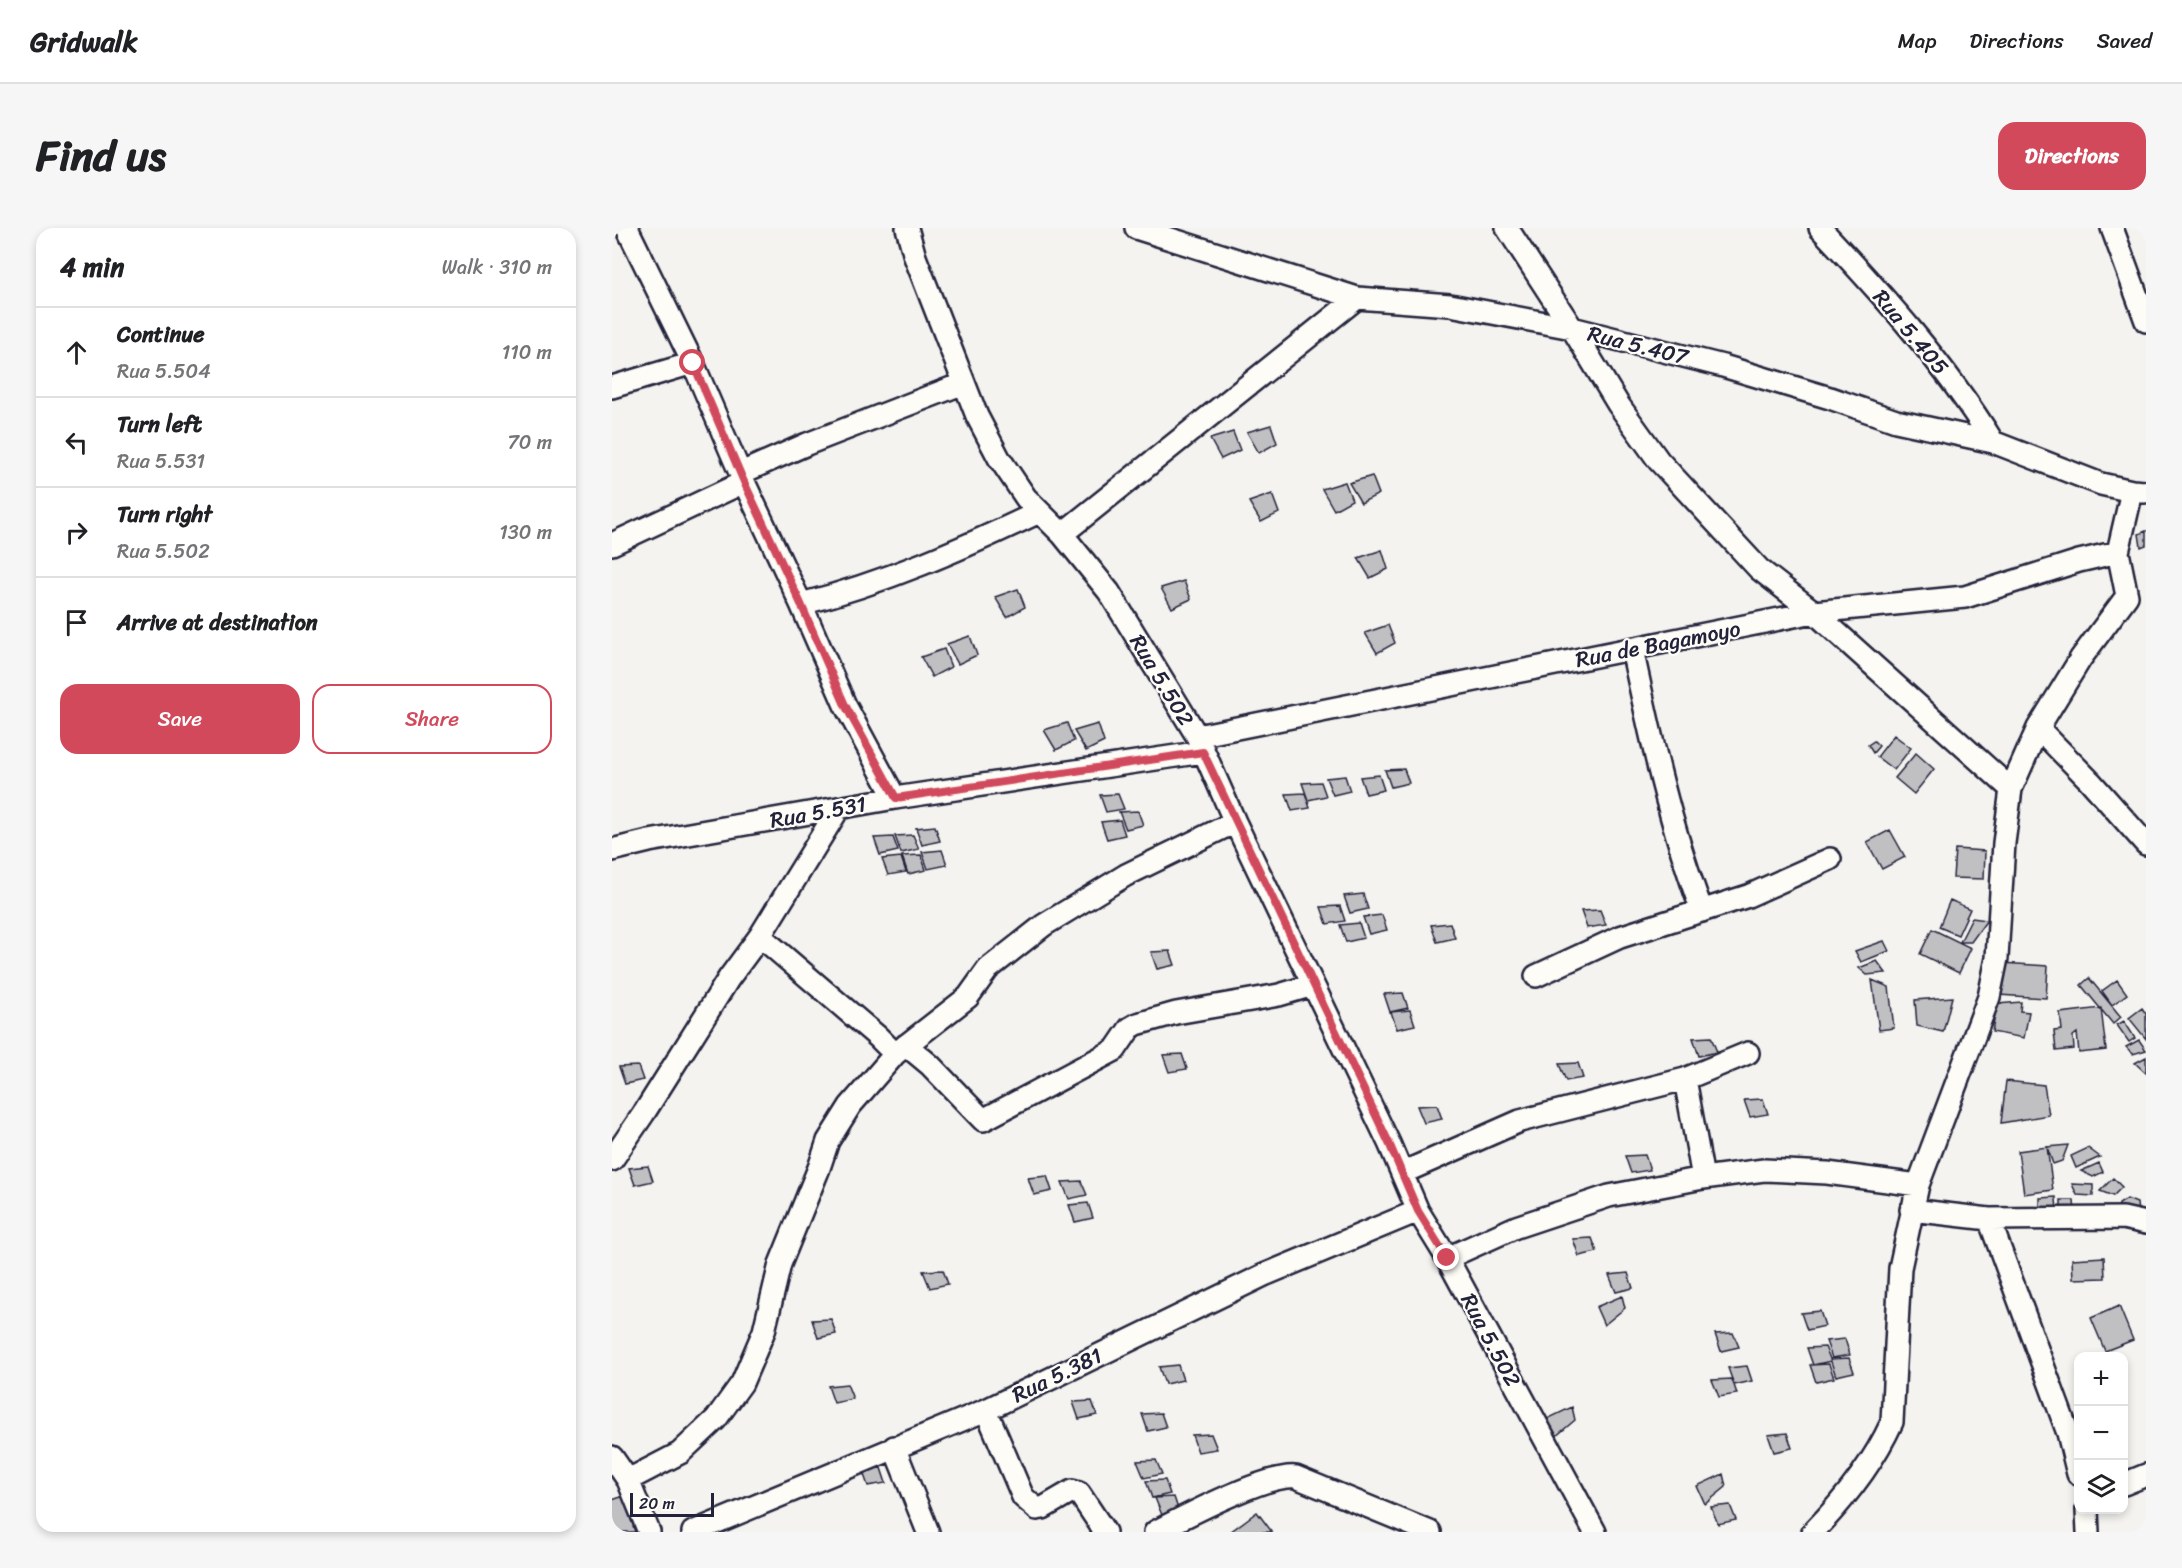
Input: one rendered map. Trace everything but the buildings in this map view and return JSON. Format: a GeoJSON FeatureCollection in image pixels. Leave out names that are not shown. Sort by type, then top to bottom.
{"type":"FeatureCollection","features":[{"type":"Feature","properties":{"kind":"street"},"geometry":{"type":"LineString","coordinates":[[627,228],[693,363],[845,705],[896,798]]}},
{"type":"Feature","properties":{"kind":"street","name":"Rua 5.502"},"geometry":{"type":"LineString","coordinates":[[907,228],[915,257],[977,416],[999,458],[1026,498],[1062,534],[1109,592],[1200,744],[1389,1143],[1418,1211],[1447,1258],[1595,1532]]}},
{"type":"Feature","properties":{"kind":"street","name":"Rua 5.407"},"geometry":{"type":"LineString","coordinates":[[1136,228],[1357,298],[1450,305],[1572,328],[1723,366],[1830,398],[1896,421],[1993,442],[2100,484],[2139,492]]}},
{"type":"Feature","properties":{"kind":"street"},"geometry":{"type":"LineString","coordinates":[[1507,228],[1618,404],[1659,461],[1759,569],[1814,612],[2011,789]]}},
{"type":"Feature","properties":{"kind":"street","name":"Rua 5.405"},"geometry":{"type":"LineString","coordinates":[[1820,228],[1928,350],[1972,408],[1993,442]]}},
{"type":"Feature","properties":{"kind":"street"},"geometry":{"type":"LineString","coordinates":[[2112,228],[2146,321]]}},
{"type":"Feature","properties":{"kind":"street"},"geometry":{"type":"LineString","coordinates":[[1062,534],[1357,298]]}},
{"type":"Feature","properties":{"kind":"street"},"geometry":{"type":"LineString","coordinates":[[612,387],[693,363]]}},
{"type":"Feature","properties":{"kind":"street"},"geometry":{"type":"LineString","coordinates":[[612,544],[807,444],[964,383]]}},
{"type":"Feature","properties":{"kind":"street"},"geometry":{"type":"LineString","coordinates":[[1813,1532],[1857,1482],[1882,1445],[1892,1422],[1900,1268],[1918,1185],[1989,997],[1997,958],[2004,843],[2011,789],[2038,728],[2081,658],[2127,596],[2118,552],[2139,492]]}},
{"type":"Feature","properties":{"kind":"street"},"geometry":{"type":"LineString","coordinates":[[801,604],[843,593],[904,572],[1039,512]]}},
{"type":"Feature","properties":{"kind":"street","name":"Rua de Bagamoyo"},"geometry":{"type":"LineString","coordinates":[[1200,744],[1632,649],[1814,612],[1965,597],[2079,561],[2118,552]]}},
{"type":"Feature","properties":{"kind":"street"},"geometry":{"type":"LineString","coordinates":[[1632,649],[1660,776],[1682,858],[1702,911]]}},
{"type":"Feature","properties":{"kind":"street"},"geometry":{"type":"LineString","coordinates":[[2038,728],[2142,830]]}},
{"type":"Feature","properties":{"kind":"street","name":"Rua 5.531"},"geometry":{"type":"LineString","coordinates":[[612,850],[649,841],[1200,744]]}},
{"type":"Feature","properties":{"kind":"street"},"geometry":{"type":"LineString","coordinates":[[612,1160],[729,978],[760,936],[839,808]]}},
{"type":"Feature","properties":{"kind":"street"},"geometry":{"type":"LineString","coordinates":[[628,1479],[680,1453],[716,1419],[742,1383],[764,1331],[780,1264],[828,1142],[850,1106],[901,1049],[968,997],[988,969],[1044,925],[1126,875],[1235,822]]}},
{"type":"Feature","properties":{"kind":"street"},"geometry":{"type":"LineString","coordinates":[[1536,976],[1620,937],[1748,896],[1830,859]]}},
{"type":"Feature","properties":{"kind":"street"},"geometry":{"type":"LineString","coordinates":[[760,936],[879,1037],[930,1065],[983,1120],[1115,1050],[1130,1028],[1137,1024],[1176,1013],[1279,995],[1313,985]]}},
{"type":"Feature","properties":{"kind":"street"},"geometry":{"type":"LineString","coordinates":[[1401,1173],[1520,1121],[1686,1079],[1748,1053]]}},
{"type":"Feature","properties":{"kind":"street"},"geometry":{"type":"LineString","coordinates":[[1686,1079],[1703,1178]]}},
{"type":"Feature","properties":{"kind":"street"},"geometry":{"type":"LineString","coordinates":[[1447,1258],[1516,1227],[1609,1196],[1703,1178],[1764,1170],[1827,1173],[1918,1185]]}},
{"type":"Feature","properties":{"kind":"street"},"geometry":{"type":"LineString","coordinates":[[1911,1210],[1989,1219],[2123,1218],[2146,1223]]}},
{"type":"Feature","properties":{"kind":"street","name":"Rua 5.381"},"geometry":{"type":"LineString","coordinates":[[693,1532],[986,1410],[1264,1275],[1418,1211]]}},
{"type":"Feature","properties":{"kind":"street"},"geometry":{"type":"LineString","coordinates":[[1989,1219],[2068,1432],[2075,1460]]}},
{"type":"Feature","properties":{"kind":"street"},"geometry":{"type":"LineString","coordinates":[[986,1410],[1023,1497],[1036,1509],[1072,1491],[1079,1493],[1105,1532]]}},
{"type":"Feature","properties":{"kind":"street"},"geometry":{"type":"LineString","coordinates":[[894,1447],[928,1532]]}},
{"type":"Feature","properties":{"kind":"street"},"geometry":{"type":"LineString","coordinates":[[612,1457],[628,1479],[649,1532]]}},
{"type":"Feature","properties":{"kind":"street"},"geometry":{"type":"LineString","coordinates":[[2128,1482],[2146,1475]]}},
{"type":"Feature","properties":{"kind":"street"},"geometry":{"type":"LineString","coordinates":[[1155,1532],[1230,1496],[1288,1476],[1430,1532]]}},
{"type":"Feature","properties":{"kind":"street"},"geometry":{"type":"LineString","coordinates":[[2087,1514],[2088,1532]]}},
{"type":"Feature","properties":{"kind":"route"},"geometry":{"type":"LineString","coordinates":[[693,363],[845,705],[896,798],[1203,752],[1389,1143],[1418,1211],[1447,1258]]}}]}
